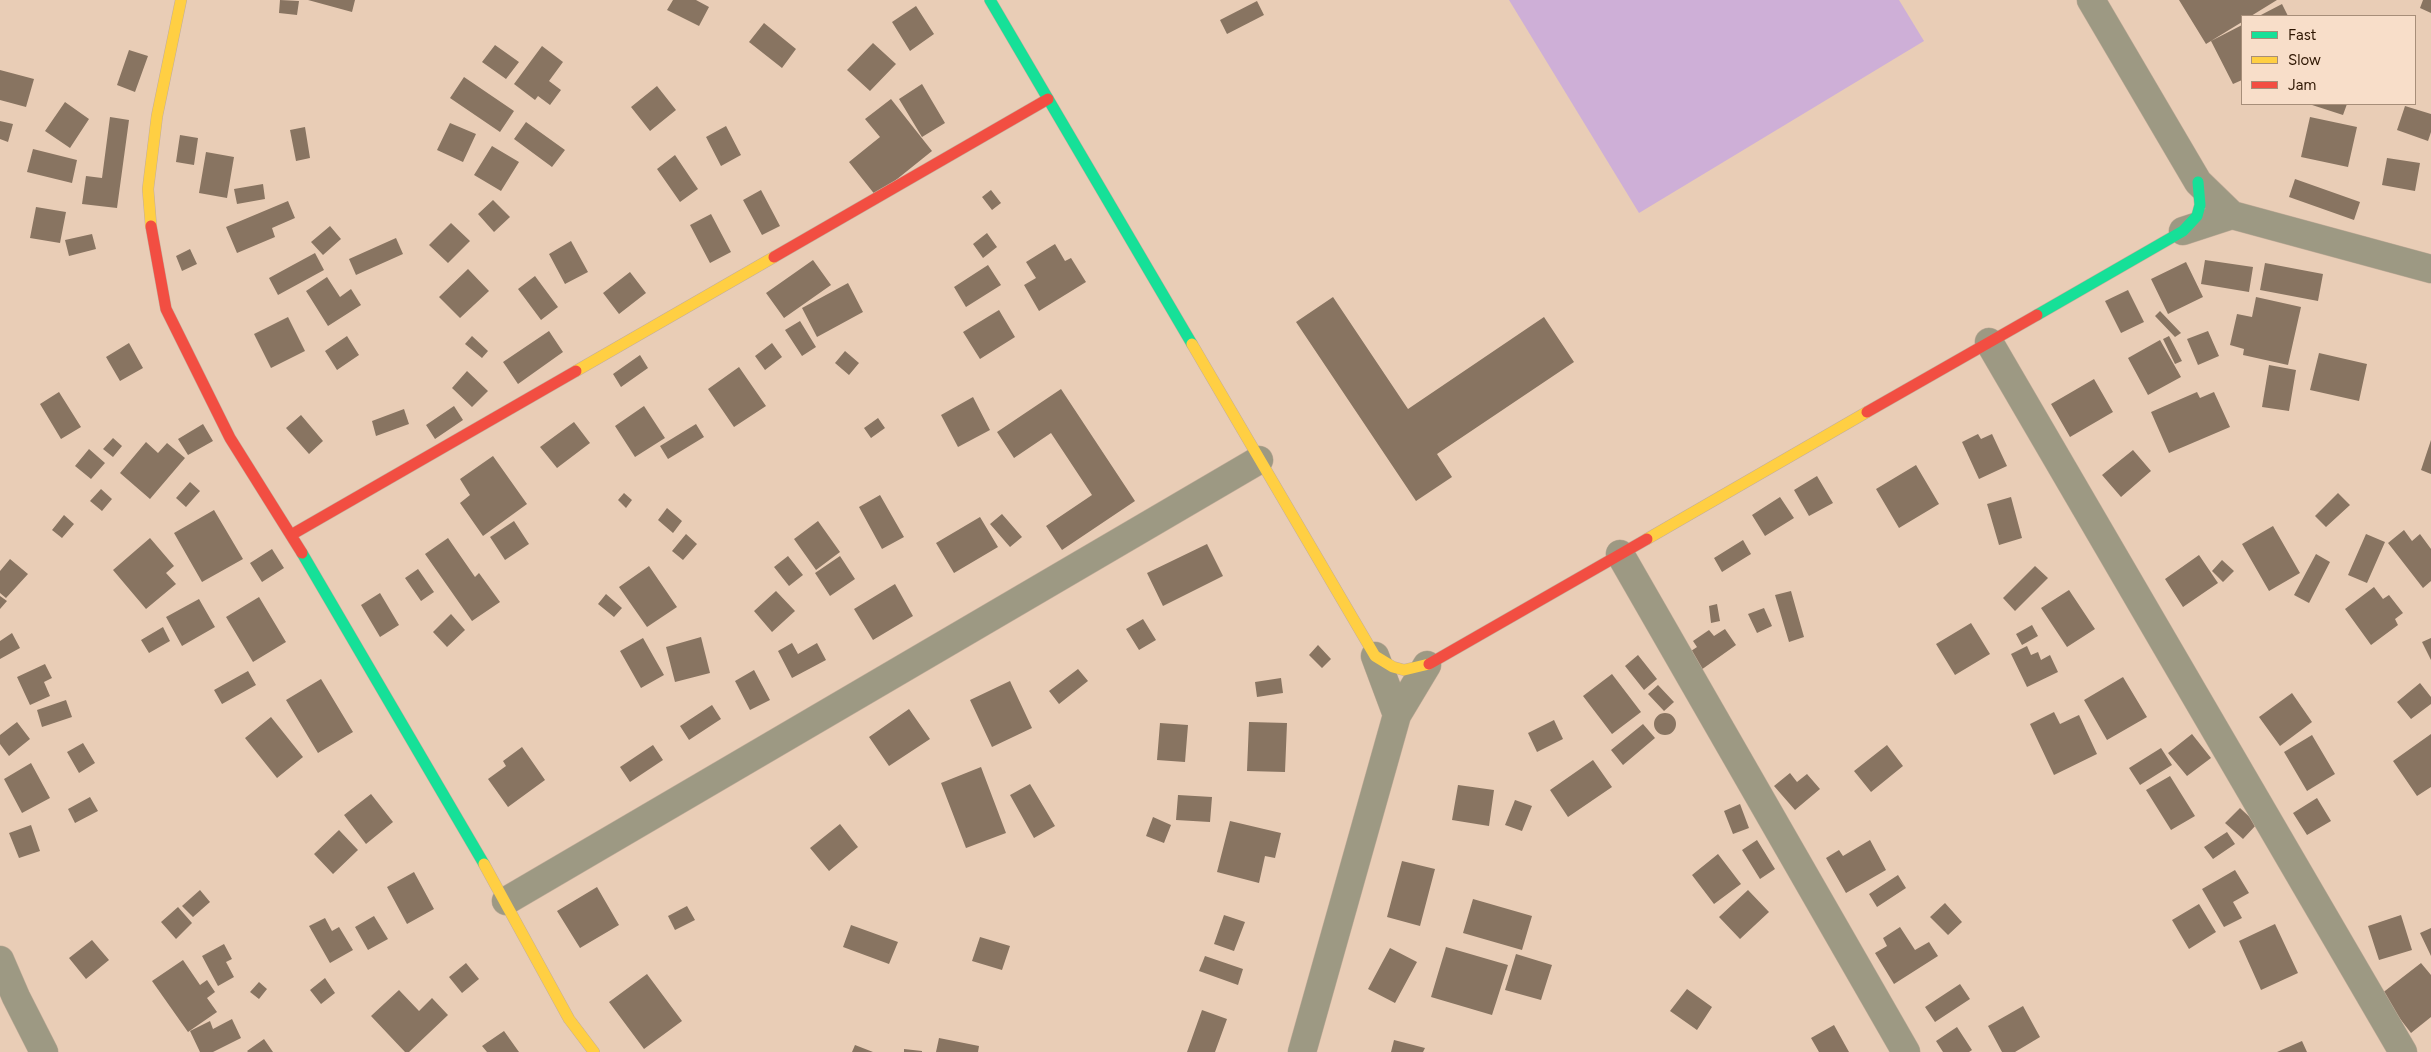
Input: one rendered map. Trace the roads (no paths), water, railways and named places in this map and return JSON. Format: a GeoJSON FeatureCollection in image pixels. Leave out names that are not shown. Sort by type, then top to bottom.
{"type":"FeatureCollection","features":[{"type":"Feature","properties":{"kind":"street"},"geometry":{"type":"LineString","coordinates":[[181,0],[157,116],[148,189],[152,240],[166,309],[198,377],[230,438],[292,535],[506,901],[569,1019],[594,1052]]}},
{"type":"Feature","properties":{"kind":"street"},"geometry":{"type":"LineString","coordinates":[[990,0],[1375,656],[1397,714]]}},
{"type":"Feature","properties":{"kind":"street"},"geometry":{"type":"LineString","coordinates":[[2091,0],[2198,182],[2232,215],[2431,269]]}},
{"type":"Feature","properties":{"kind":"street"},"geometry":{"type":"LineString","coordinates":[[292,535],[1048,99]]}},
{"type":"Feature","properties":{"kind":"street"},"geometry":{"type":"LineString","coordinates":[[2183,231],[2197,216],[2200,205],[2198,182]]}},
{"type":"Feature","properties":{"kind":"street"},"geometry":{"type":"LineString","coordinates":[[1375,656],[1393,667],[1404,670],[1427,665],[2183,231],[2232,215]]}},
{"type":"Feature","properties":{"kind":"street"},"geometry":{"type":"LineString","coordinates":[[1989,342],[2402,1052]]}},
{"type":"Feature","properties":{"kind":"street"},"geometry":{"type":"LineString","coordinates":[[506,901],[1260,460]]}},
{"type":"Feature","properties":{"kind":"street"},"geometry":{"type":"LineString","coordinates":[[1620,554],[1906,1052]]}},
{"type":"Feature","properties":{"kind":"street"},"geometry":{"type":"LineString","coordinates":[[1302,1052],[1397,714],[1427,665]]}},
{"type":"Feature","properties":{"kind":"street"},"geometry":{"type":"LineString","coordinates":[[0,960],[16,997],[44,1052]]}}]}
